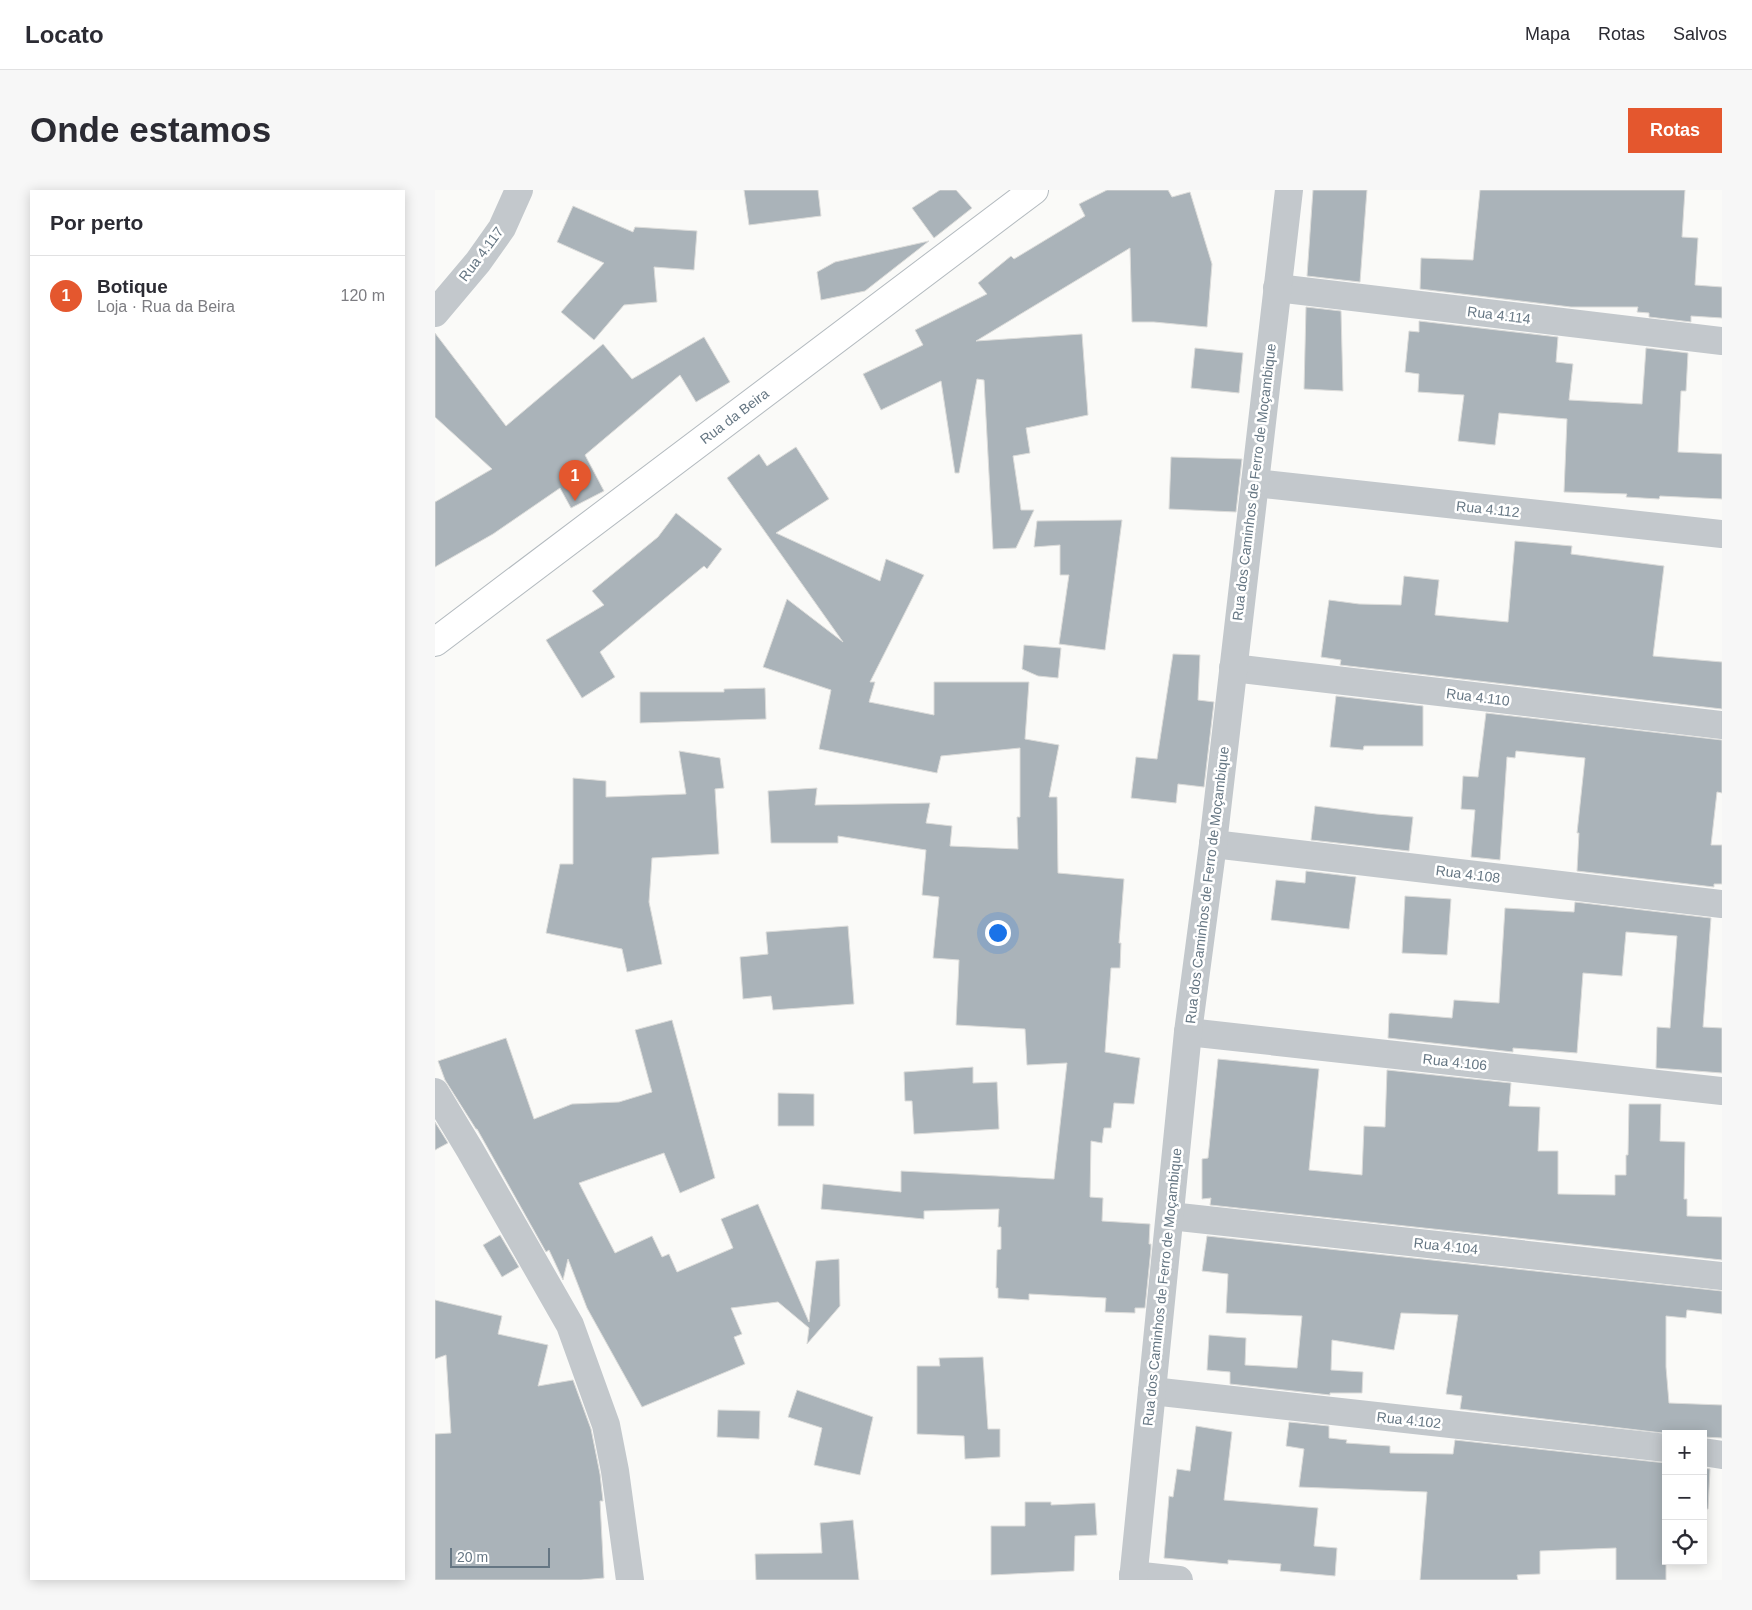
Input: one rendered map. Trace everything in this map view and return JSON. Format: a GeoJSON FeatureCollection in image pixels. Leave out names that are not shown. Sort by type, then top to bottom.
{"type":"FeatureCollection","features":[{"type":"Feature","properties":{"kind":"main road","name":"Rua da Beira"},"geometry":{"type":"LineString","coordinates":[[435,642],[1034,190]]}},
{"type":"Feature","properties":{"kind":"street","name":"Rua 4.117"},"geometry":{"type":"LineString","coordinates":[[435,313],[478,262],[502,228],[519,190]]}},
{"type":"Feature","properties":{"kind":"street","name":"Rua dos Caminhos de Ferro de Moçambique"},"geometry":{"type":"LineString","coordinates":[[1133,1578],[1188,1032],[1213,844],[1289,190]]}},
{"type":"Feature","properties":{"kind":"street","name":"Rua 4.114"},"geometry":{"type":"LineString","coordinates":[[1277,288],[1722,341]]}},
{"type":"Feature","properties":{"kind":"street","name":"Rua 4.112"},"geometry":{"type":"LineString","coordinates":[[1255,483],[1722,534]]}},
{"type":"Feature","properties":{"kind":"street","name":"Rua 4.110"},"geometry":{"type":"LineString","coordinates":[[1233,668],[1722,726]]}},
{"type":"Feature","properties":{"kind":"street","name":"Rua 4.108"},"geometry":{"type":"LineString","coordinates":[[1213,844],[1722,904]]}},
{"type":"Feature","properties":{"kind":"street","name":"Rua 4.106"},"geometry":{"type":"LineString","coordinates":[[1188,1032],[1722,1091]]}},
{"type":"Feature","properties":{"kind":"street"},"geometry":{"type":"LineString","coordinates":[[435,1092],[480,1166],[570,1325],[606,1425],[615,1471],[630,1580]]}},
{"type":"Feature","properties":{"kind":"street","name":"Rua 4.104"},"geometry":{"type":"LineString","coordinates":[[1170,1216],[1722,1276]]}},
{"type":"Feature","properties":{"kind":"street","name":"Rua 4.102"},"geometry":{"type":"LineString","coordinates":[[1152,1391],[1662,1448]]}},
{"type":"Feature","properties":{"kind":"street"},"geometry":{"type":"LineString","coordinates":[[1707,1453],[1722,1455]]}},
{"type":"Feature","properties":{"kind":"street"},"geometry":{"type":"LineString","coordinates":[[1133,1578],[1179,1580]]}},
{"type":"Feature","properties":{"kind":"building"},"geometry":{"type":"Polygon","coordinates":[[[744,190],[818,190],[821,216],[749,225],[744,190]]]}},
{"type":"Feature","properties":{"kind":"building"},"geometry":{"type":"Polygon","coordinates":[[[940,190],[956,190],[972,208],[934,238],[912,208],[940,190]]]}},
{"type":"Feature","properties":{"kind":"building"},"geometry":{"type":"Polygon","coordinates":[[[1107,190],[1168,190],[1172,197],[1190,192],[1212,264],[1207,327],[1132,322],[1130,248],[976,341],[1082,334],[1088,415],[1026,428],[1030,453],[1013,456],[1021,510],[1034,510],[1016,548],[993,549],[984,380],[977,379],[959,473],[955,473],[941,381],[881,410],[863,374],[923,345],[915,330],[987,294],[978,283],[1011,256],[1014,259],[1085,216],[1079,204],[1107,190]]]}},
{"type":"Feature","properties":{"kind":"building"},"geometry":{"type":"Polygon","coordinates":[[[1313,190],[1367,190],[1360,282],[1307,276],[1313,190]]]}},
{"type":"Feature","properties":{"kind":"building"},"geometry":{"type":"Polygon","coordinates":[[[1480,190],[1685,190],[1682,237],[1698,238],[1695,285],[1722,287],[1722,318],[1691,316],[1691,322],[1649,317],[1649,313],[1637,312],[1638,307],[1571,307],[1420,289],[1421,258],[1473,260],[1480,190]]]}},
{"type":"Feature","properties":{"kind":"building"},"geometry":{"type":"Polygon","coordinates":[[[573,206],[633,232],[635,227],[697,231],[694,270],[654,267],[657,302],[624,305],[594,340],[561,312],[604,263],[557,242],[573,206]]]}},
{"type":"Feature","properties":{"kind":"building"},"geometry":{"type":"Polygon","coordinates":[[[929,241],[865,291],[821,300],[817,272],[835,262],[929,241]]]}},
{"type":"Feature","properties":{"kind":"building"},"geometry":{"type":"Polygon","coordinates":[[[1306,307],[1341,311],[1343,391],[1304,389],[1306,307]]]}},
{"type":"Feature","properties":{"kind":"building"},"geometry":{"type":"Polygon","coordinates":[[[1419,321],[1558,337],[1556,362],[1573,364],[1569,400],[1642,404],[1646,348],[1688,353],[1686,391],[1681,391],[1678,452],[1722,454],[1722,499],[1660,496],[1659,499],[1626,497],[1627,494],[1564,492],[1567,419],[1499,413],[1495,445],[1458,441],[1464,395],[1418,392],[1419,374],[1405,372],[1409,331],[1419,332],[1419,321]]]}},
{"type":"Feature","properties":{"kind":"building"},"geometry":{"type":"Polygon","coordinates":[[[435,333],[506,426],[603,344],[632,379],[704,337],[730,382],[696,402],[680,375],[585,455],[604,491],[571,508],[560,488],[493,534],[435,567],[435,502],[492,469],[435,417],[435,333]]]}},
{"type":"Feature","properties":{"kind":"building"},"geometry":{"type":"Polygon","coordinates":[[[1195,348],[1243,353],[1239,393],[1191,388],[1195,348]]]}},
{"type":"Feature","properties":{"kind":"building"},"geometry":{"type":"Polygon","coordinates":[[[796,447],[829,499],[776,533],[880,581],[886,559],[924,575],[870,682],[875,682],[869,702],[934,715],[934,682],[1029,682],[1025,739],[1059,745],[1049,797],[1057,797],[1058,873],[1124,879],[1119,943],[1121,943],[1120,968],[1111,968],[1105,1052],[1140,1058],[1134,1104],[1114,1103],[1111,1128],[1104,1128],[1102,1143],[1091,1141],[1090,1197],[1103,1198],[1102,1221],[1150,1224],[1149,1244],[1151,1244],[1151,1249],[1145,1308],[1135,1308],[1135,1313],[1105,1312],[1106,1298],[1029,1294],[1029,1300],[998,1298],[998,1288],[996,1288],[997,1250],[1001,1249],[1001,1227],[998,1227],[999,1209],[924,1211],[924,1219],[821,1209],[823,1184],[901,1192],[901,1171],[1054,1179],[1067,1063],[1027,1065],[1025,1029],[956,1025],[959,960],[933,958],[939,897],[922,895],[926,850],[838,836],[838,843],[771,843],[768,791],[817,788],[815,805],[930,803],[926,823],[952,826],[950,846],[1018,849],[1017,817],[1020,817],[1020,748],[941,756],[937,773],[819,749],[831,690],[763,667],[787,599],[843,642],[727,478],[759,454],[767,466],[796,447]]]}},
{"type":"Feature","properties":{"kind":"building"},"geometry":{"type":"Polygon","coordinates":[[[1171,457],[1242,459],[1236,512],[1169,509],[1171,457]]]}},
{"type":"Feature","properties":{"kind":"building"},"geometry":{"type":"Polygon","coordinates":[[[676,513],[722,549],[707,569],[704,566],[600,652],[615,677],[582,698],[546,640],[604,605],[592,591],[658,537],[676,513]]]}},
{"type":"Feature","properties":{"kind":"building"},"geometry":{"type":"Polygon","coordinates":[[[1122,520],[1105,650],[1059,644],[1069,575],[1060,575],[1060,545],[1034,547],[1037,521],[1122,520]]]}},
{"type":"Feature","properties":{"kind":"building"},"geometry":{"type":"Polygon","coordinates":[[[1515,541],[1572,546],[1571,554],[1664,566],[1653,656],[1722,662],[1722,709],[1340,665],[1341,660],[1321,657],[1329,600],[1359,604],[1401,605],[1404,576],[1439,580],[1435,615],[1508,622],[1515,541]]]}},
{"type":"Feature","properties":{"kind":"building"},"geometry":{"type":"Polygon","coordinates":[[[1024,645],[1061,648],[1058,678],[1038,676],[1022,669],[1024,645]]]}},
{"type":"Feature","properties":{"kind":"building"},"geometry":{"type":"Polygon","coordinates":[[[1173,654],[1200,655],[1198,700],[1214,702],[1204,787],[1178,784],[1176,803],[1131,798],[1136,757],[1157,759],[1173,654]]]}},
{"type":"Feature","properties":{"kind":"building"},"geometry":{"type":"Polygon","coordinates":[[[765,688],[766,719],[640,723],[640,692],[724,692],[724,689],[765,688]]]}},
{"type":"Feature","properties":{"kind":"building"},"geometry":{"type":"Polygon","coordinates":[[[1336,696],[1423,706],[1423,746],[1364,746],[1363,750],[1330,747],[1336,696]]]}},
{"type":"Feature","properties":{"kind":"building"},"geometry":{"type":"Polygon","coordinates":[[[1486,713],[1722,740],[1722,793],[1717,792],[1711,845],[1722,845],[1722,884],[1714,884],[1714,887],[1577,871],[1579,833],[1577,833],[1585,758],[1516,751],[1515,758],[1507,757],[1500,860],[1471,857],[1475,810],[1461,809],[1463,776],[1478,777],[1486,713]]]}},
{"type":"Feature","properties":{"kind":"building"},"geometry":{"type":"Polygon","coordinates":[[[679,751],[720,758],[724,788],[715,789],[719,854],[652,858],[649,902],[662,964],[627,972],[622,949],[546,933],[560,864],[573,864],[573,778],[606,781],[606,797],[686,794],[679,751]]]}},
{"type":"Feature","properties":{"kind":"building"},"geometry":{"type":"Polygon","coordinates":[[[1315,806],[1413,817],[1409,851],[1311,840],[1315,806]]]}},
{"type":"Feature","properties":{"kind":"building"},"geometry":{"type":"Polygon","coordinates":[[[1306,871],[1356,877],[1349,929],[1271,920],[1276,880],[1305,883],[1306,871]]]}},
{"type":"Feature","properties":{"kind":"building"},"geometry":{"type":"Polygon","coordinates":[[[1405,896],[1451,899],[1447,955],[1402,953],[1405,896]]]}},
{"type":"Feature","properties":{"kind":"building"},"geometry":{"type":"Polygon","coordinates":[[[1575,902],[1711,918],[1703,1027],[1722,1028],[1722,1073],[1656,1068],[1657,1027],[1670,1028],[1677,936],[1626,932],[1622,976],[1583,973],[1577,1053],[1513,1048],[1513,1052],[1388,1038],[1389,1014],[1391,1013],[1452,1018],[1454,1000],[1499,1003],[1505,908],[1574,912],[1575,902]]]}},
{"type":"Feature","properties":{"kind":"building"},"geometry":{"type":"Polygon","coordinates":[[[848,926],[854,1004],[773,1010],[771,996],[743,999],[740,957],[768,954],[766,932],[848,926]]]}},
{"type":"Feature","properties":{"kind":"building"},"geometry":{"type":"Polygon","coordinates":[[[672,1020],[715,1178],[680,1193],[664,1153],[579,1183],[615,1253],[652,1236],[662,1257],[669,1254],[677,1272],[733,1248],[721,1219],[758,1204],[809,1322],[816,1261],[839,1259],[840,1306],[807,1344],[809,1328],[778,1302],[731,1308],[742,1334],[734,1337],[745,1364],[642,1407],[587,1308],[568,1259],[563,1280],[549,1250],[546,1252],[477,1129],[445,1080],[438,1061],[506,1038],[534,1119],[572,1104],[619,1102],[652,1092],[635,1030],[672,1020]]]}},
{"type":"Feature","properties":{"kind":"building"},"geometry":{"type":"Polygon","coordinates":[[[1218,1059],[1319,1069],[1309,1170],[1362,1175],[1364,1126],[1385,1127],[1387,1070],[1511,1083],[1509,1106],[1540,1107],[1538,1151],[1558,1151],[1558,1194],[1615,1195],[1615,1175],[1626,1175],[1629,1104],[1661,1104],[1660,1141],[1685,1142],[1684,1199],[1687,1199],[1687,1216],[1722,1217],[1722,1260],[1210,1205],[1211,1198],[1202,1199],[1202,1159],[1208,1158],[1218,1059]]]}},
{"type":"Feature","properties":{"kind":"building"},"geometry":{"type":"Polygon","coordinates":[[[973,1067],[973,1083],[997,1082],[999,1129],[914,1134],[912,1101],[905,1101],[904,1072],[973,1067]]]}},
{"type":"Feature","properties":{"kind":"building"},"geometry":{"type":"Polygon","coordinates":[[[778,1093],[814,1094],[814,1126],[778,1126],[778,1093]]]}},
{"type":"Feature","properties":{"kind":"building"},"geometry":{"type":"Polygon","coordinates":[[[435,1122],[448,1143],[435,1150],[435,1122]]]}},
{"type":"Feature","properties":{"kind":"building"},"geometry":{"type":"Polygon","coordinates":[[[500,1235],[519,1267],[502,1277],[483,1245],[500,1235]]]}},
{"type":"Feature","properties":{"kind":"building"},"geometry":{"type":"Polygon","coordinates":[[[1207,1236],[1722,1291],[1722,1314],[1687,1310],[1686,1318],[1666,1316],[1666,1367],[1669,1403],[1722,1405],[1722,1438],[1707,1437],[1707,1430],[1662,1430],[1662,1433],[1460,1409],[1462,1396],[1446,1394],[1458,1315],[1401,1313],[1394,1350],[1332,1340],[1331,1370],[1363,1372],[1362,1393],[1330,1393],[1330,1395],[1230,1384],[1230,1372],[1207,1370],[1209,1335],[1246,1338],[1245,1365],[1297,1368],[1302,1316],[1226,1313],[1228,1274],[1202,1271],[1207,1236]]]}},
{"type":"Feature","properties":{"kind":"building"},"geometry":{"type":"Polygon","coordinates":[[[435,1300],[502,1316],[498,1334],[548,1345],[538,1386],[573,1380],[591,1429],[600,1474],[603,1501],[600,1501],[604,1578],[581,1580],[435,1580],[435,1434],[451,1433],[446,1355],[435,1359],[435,1300]]]}},
{"type":"Feature","properties":{"kind":"building"},"geometry":{"type":"Polygon","coordinates":[[[983,1357],[988,1429],[1000,1429],[1000,1457],[965,1459],[964,1436],[917,1434],[917,1366],[940,1366],[939,1358],[983,1357]]]}},
{"type":"Feature","properties":{"kind":"building"},"geometry":{"type":"Polygon","coordinates":[[[797,1390],[873,1417],[860,1475],[814,1465],[822,1428],[788,1417],[797,1390]]]}},
{"type":"Feature","properties":{"kind":"building"},"geometry":{"type":"Polygon","coordinates":[[[718,1410],[760,1411],[759,1439],[717,1437],[718,1410]]]}},
{"type":"Feature","properties":{"kind":"building"},"geometry":{"type":"Polygon","coordinates":[[[1289,1422],[1329,1426],[1329,1438],[1347,1440],[1346,1443],[1390,1446],[1390,1453],[1453,1454],[1455,1440],[1662,1463],[1662,1565],[1666,1565],[1666,1580],[1616,1580],[1616,1548],[1540,1551],[1540,1574],[1517,1575],[1518,1580],[1420,1580],[1427,1492],[1299,1487],[1304,1449],[1286,1446],[1289,1422]]]}},
{"type":"Feature","properties":{"kind":"building"},"geometry":{"type":"Polygon","coordinates":[[[1196,1426],[1232,1432],[1224,1500],[1318,1508],[1314,1546],[1337,1548],[1335,1576],[1280,1571],[1281,1564],[1228,1560],[1228,1564],[1164,1558],[1169,1496],[1173,1497],[1177,1469],[1190,1471],[1196,1426]]]}},
{"type":"Feature","properties":{"kind":"building"},"geometry":{"type":"Polygon","coordinates":[[[1707,1469],[1710,1469],[1707,1509],[1707,1469]]]}},
{"type":"Feature","properties":{"kind":"building"},"geometry":{"type":"Polygon","coordinates":[[[1025,1502],[1051,1502],[1051,1505],[1095,1503],[1097,1535],[1075,1536],[1074,1571],[991,1575],[991,1526],[1025,1526],[1025,1502]]]}},
{"type":"Feature","properties":{"kind":"building"},"geometry":{"type":"Polygon","coordinates":[[[853,1520],[859,1580],[756,1580],[755,1554],[822,1553],[820,1523],[853,1520]]]}},
{"type":"Feature","properties":{"kind":"place","name":"Botique"},"geometry":{"type":"Point","coordinates":[575,501]}}]}
